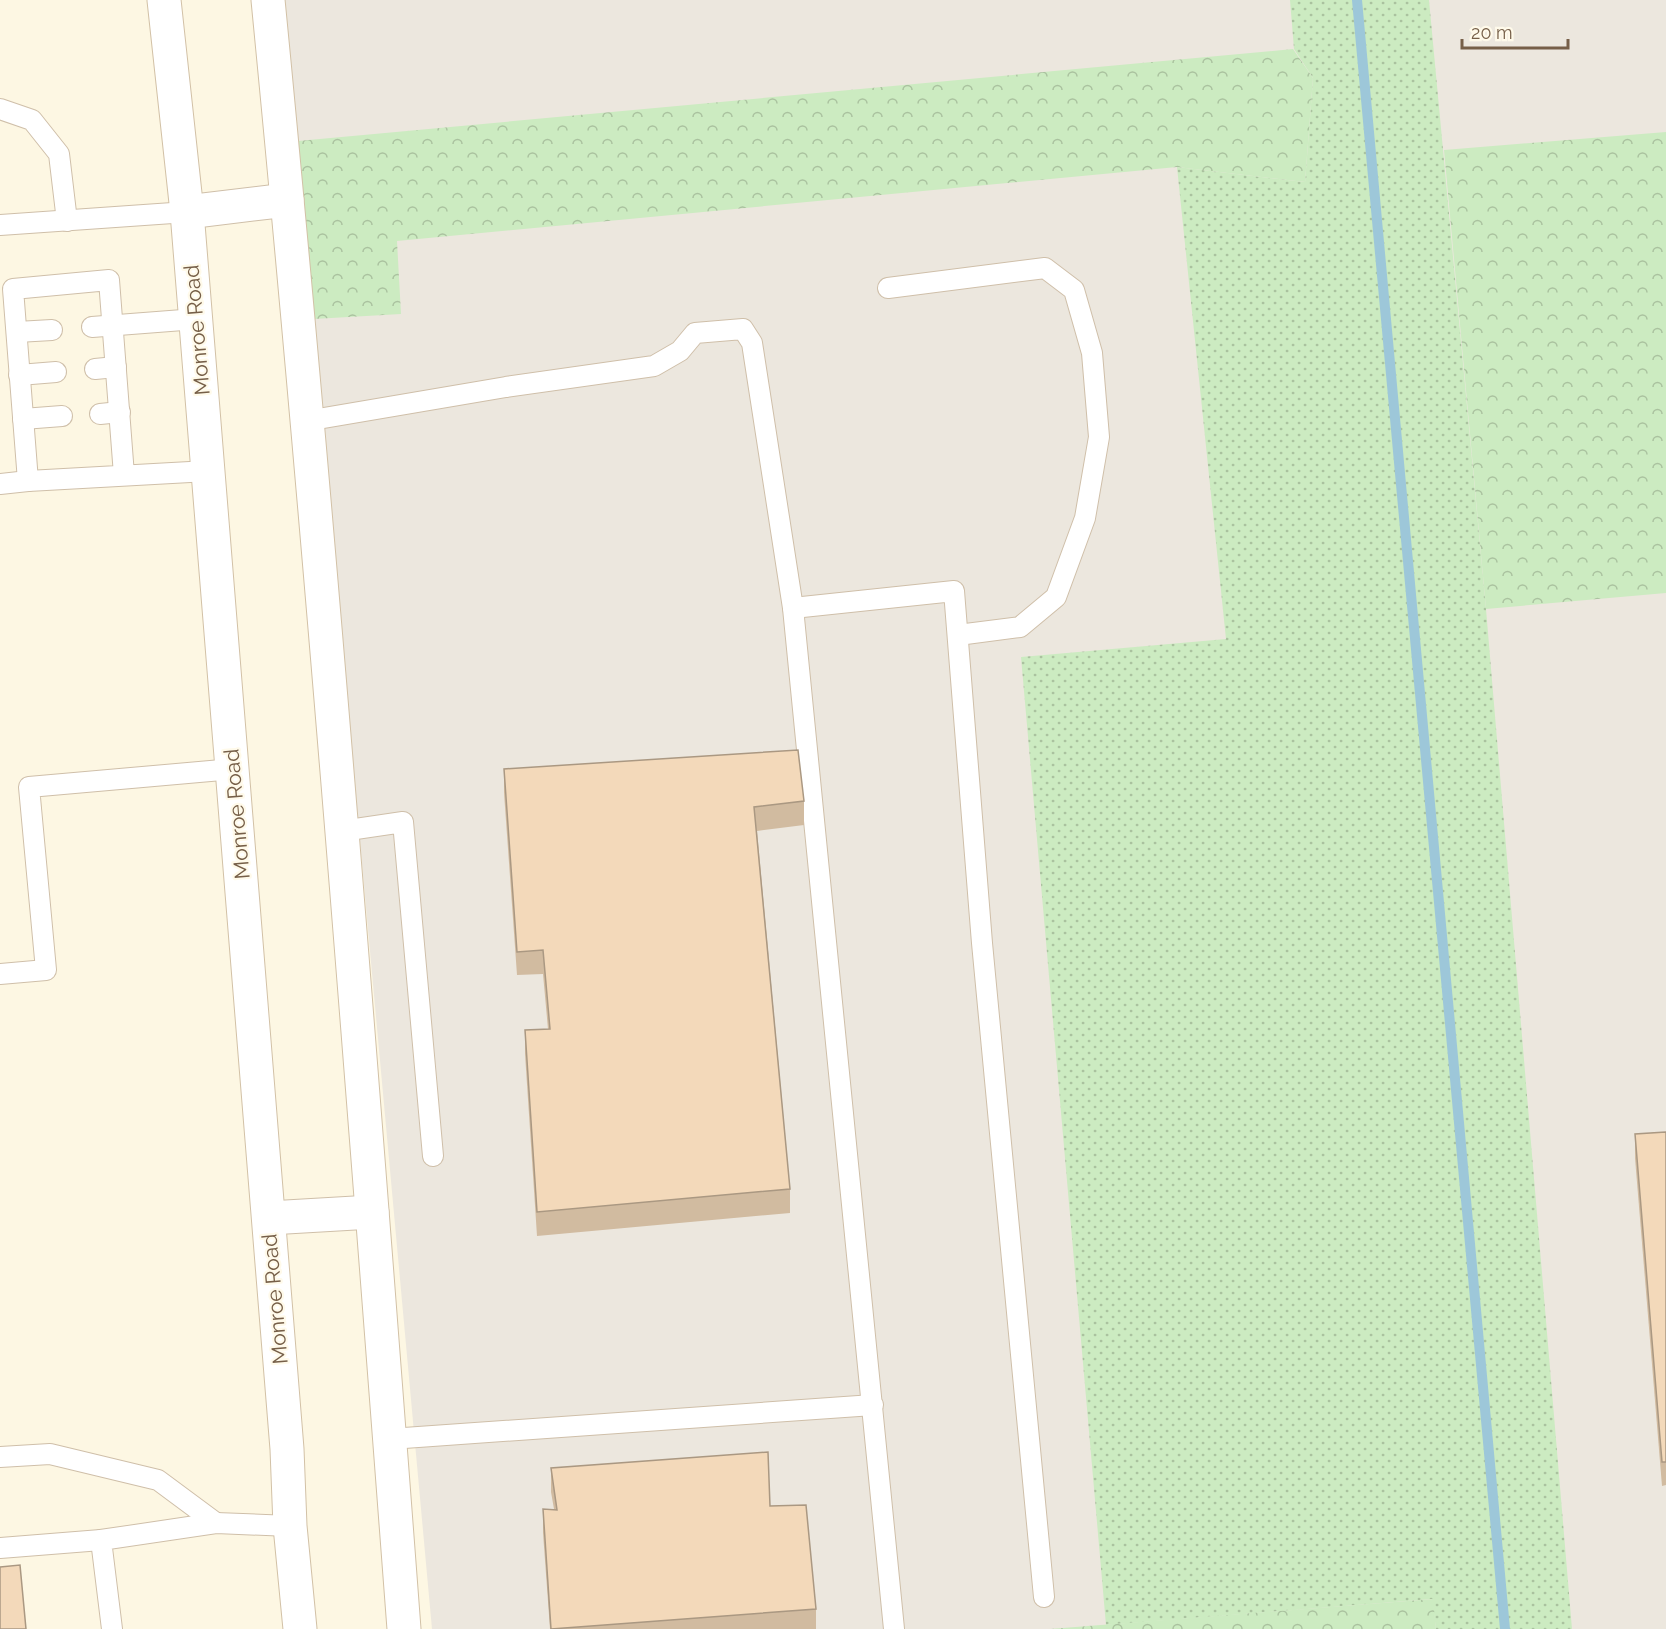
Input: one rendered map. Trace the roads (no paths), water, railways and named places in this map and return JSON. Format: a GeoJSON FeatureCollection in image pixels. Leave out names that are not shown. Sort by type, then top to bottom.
{"type":"FeatureCollection","features":[{"type":"Feature","properties":{"kind":"main road","name":"Monroe Road"},"geometry":{"type":"LineString","coordinates":[[164,0],[196,319],[287,1449],[290,1526],[300,1629]]}},
{"type":"Feature","properties":{"kind":"main road"},"geometry":{"type":"LineString","coordinates":[[268,0],[342,831],[404,1629]]}},
{"type":"Feature","properties":{"kind":"main road"},"geometry":{"type":"LineString","coordinates":[[187,212],[287,200]]}},
{"type":"Feature","properties":{"kind":"main road"},"geometry":{"type":"LineString","coordinates":[[269,1218],[372,1212]]}},
{"type":"Feature","properties":{"kind":"lane"},"geometry":{"type":"LineString","coordinates":[[0,109],[32,120],[59,154],[67,221]]}},
{"type":"Feature","properties":{"kind":"lane"},"geometry":{"type":"LineString","coordinates":[[0,225],[187,212]]}},
{"type":"Feature","properties":{"kind":"lane"},"geometry":{"type":"LineString","coordinates":[[888,288],[1045,268],[1074,290],[1092,353],[1099,436],[1085,519],[1056,597],[1020,627],[958,635]]}},
{"type":"Feature","properties":{"kind":"lane"},"geometry":{"type":"LineString","coordinates":[[28,481],[17,332],[7,289],[109,280],[116,367],[110,413],[124,475]]}},
{"type":"Feature","properties":{"kind":"lane"},"geometry":{"type":"LineString","coordinates":[[92,327],[196,319]]}},
{"type":"Feature","properties":{"kind":"lane"},"geometry":{"type":"LineString","coordinates":[[306,421],[506,387],[654,366],[680,351],[695,333],[743,329],[752,343],[794,608],[894,1629]]}},
{"type":"Feature","properties":{"kind":"lane"},"geometry":{"type":"LineString","coordinates":[[17,332],[52,330]]}},
{"type":"Feature","properties":{"kind":"lane"},"geometry":{"type":"LineString","coordinates":[[95,369],[116,367]]}},
{"type":"Feature","properties":{"kind":"lane"},"geometry":{"type":"LineString","coordinates":[[19,375],[56,372]]}},
{"type":"Feature","properties":{"kind":"lane"},"geometry":{"type":"LineString","coordinates":[[23,419],[62,416]]}},
{"type":"Feature","properties":{"kind":"lane"},"geometry":{"type":"LineString","coordinates":[[0,484],[208,471]]}},
{"type":"Feature","properties":{"kind":"lane"},"geometry":{"type":"LineString","coordinates":[[794,608],[954,591],[983,955],[1044,1598]]}},
{"type":"Feature","properties":{"kind":"lane"},"geometry":{"type":"LineString","coordinates":[[0,974],[46,970],[29,787],[233,769]]}},
{"type":"Feature","properties":{"kind":"lane"},"geometry":{"type":"LineString","coordinates":[[342,831],[403,822],[433,1156]]}},
{"type":"Feature","properties":{"kind":"lane"},"geometry":{"type":"LineString","coordinates":[[390,1439],[873,1405]]}},
{"type":"Feature","properties":{"kind":"lane"},"geometry":{"type":"LineString","coordinates":[[0,1457],[50,1454],[158,1480],[216,1523]]}},
{"type":"Feature","properties":{"kind":"lane"},"geometry":{"type":"LineString","coordinates":[[0,1548],[101,1540],[216,1523],[290,1526]]}},
{"type":"Feature","properties":{"kind":"lane"},"geometry":{"type":"LineString","coordinates":[[101,1540],[112,1629]]}},
{"type":"Feature","properties":{"kind":"waterway"},"geometry":{"type":"LineString","coordinates":[[1357,0],[1505,1629]]}}]}
